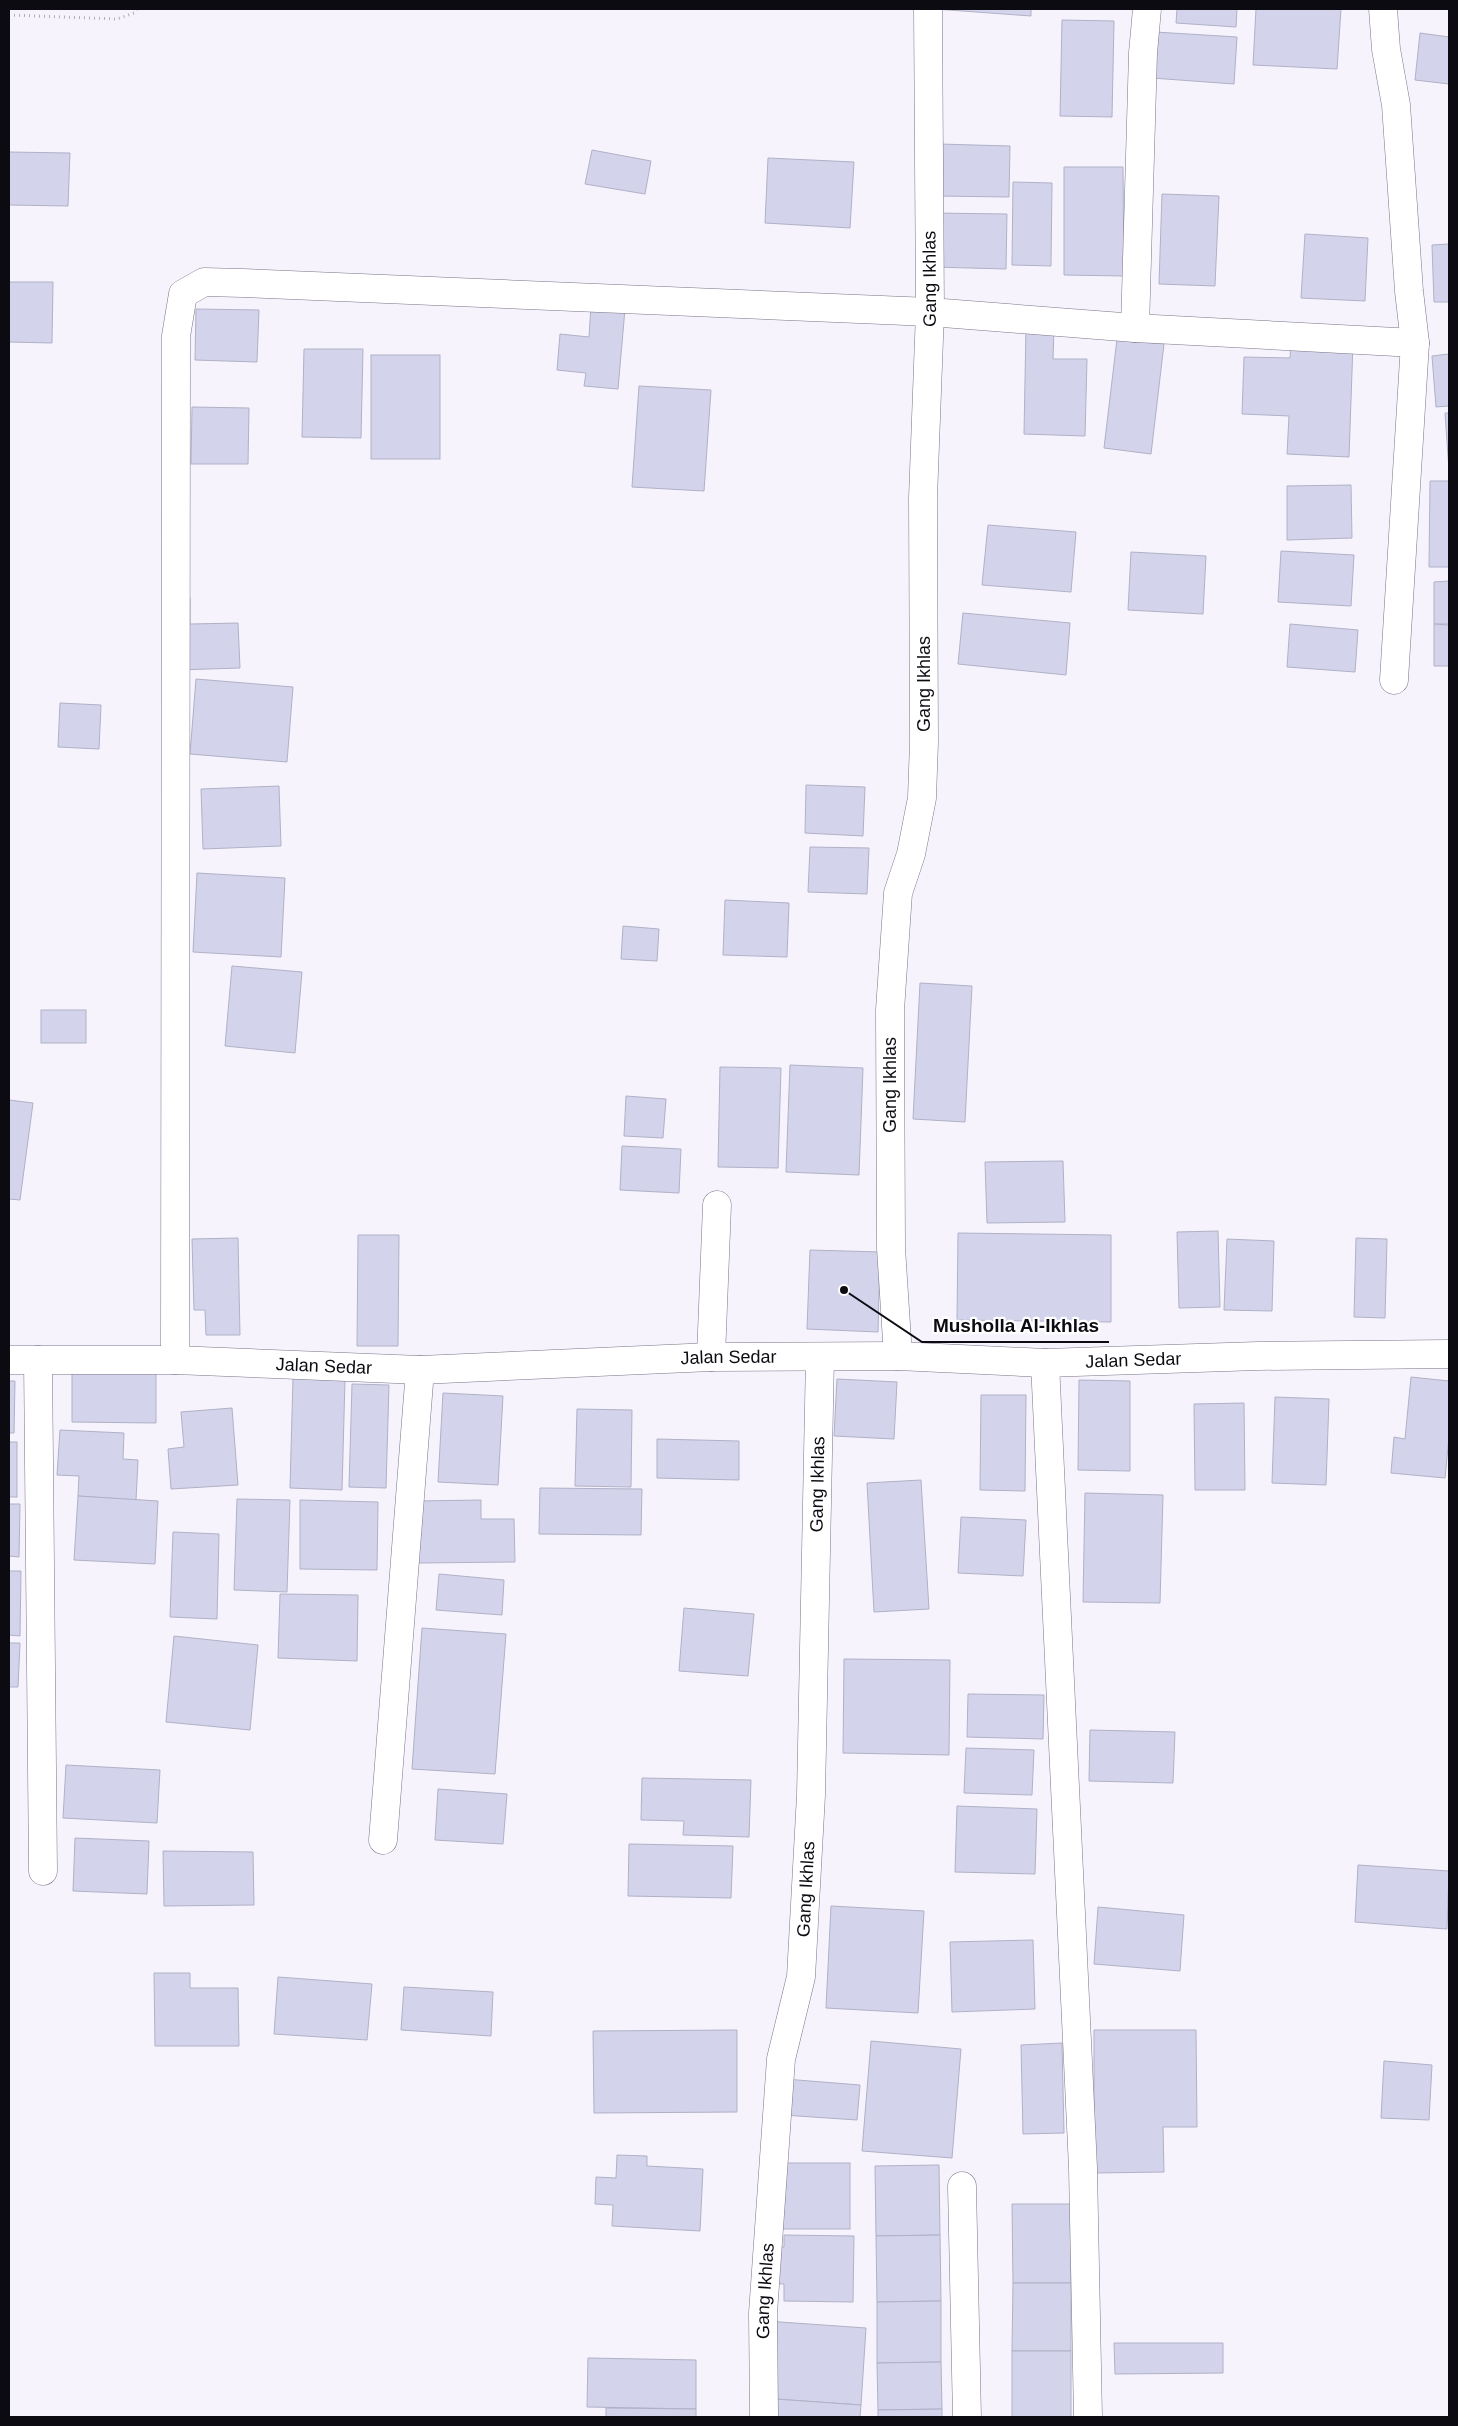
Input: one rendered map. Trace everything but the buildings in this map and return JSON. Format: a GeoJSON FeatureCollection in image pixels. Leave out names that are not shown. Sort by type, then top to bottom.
{"type":"FeatureCollection","features":[{"type":"Feature","properties":{"kind":"street","name":"Gang Ikhlas"},"geometry":{"type":"LineString","coordinates":[[898,1356],[891,1248],[890,1010],[898,893],[911,854],[922,798],[924,742],[923,498],[930,312],[928,9]]}},
{"type":"Feature","properties":{"kind":"street"},"geometry":{"type":"LineString","coordinates":[[1135,328],[1142,62],[1147,9]]}},
{"type":"Feature","properties":{"kind":"street"},"geometry":{"type":"LineString","coordinates":[[1383,9],[1386,49],[1396,105],[1409,290],[1415,343],[1394,680]]}},
{"type":"Feature","properties":{"kind":"street"},"geometry":{"type":"LineString","coordinates":[[175,1360],[176,336],[183,294],[204,282],[243,283],[930,312],[1135,328],[1415,343]]}},
{"type":"Feature","properties":{"kind":"street"},"geometry":{"type":"LineString","coordinates":[[711,1357],[717,1205]]}},
{"type":"Feature","properties":{"kind":"street","name":"Jalan Sedar"},"geometry":{"type":"LineString","coordinates":[[9,1360],[175,1360],[420,1370],[711,1357],[898,1356],[1045,1363],[1258,1356],[1449,1354]]}},
{"type":"Feature","properties":{"kind":"street","name":"Gang Ikhlas"},"geometry":{"type":"LineString","coordinates":[[764,2417],[763,2313],[781,2059],[802,1977],[811,1795],[820,1357]]}},
{"type":"Feature","properties":{"kind":"street"},"geometry":{"type":"LineString","coordinates":[[38,1360],[43,1871]]}},
{"type":"Feature","properties":{"kind":"street"},"geometry":{"type":"LineString","coordinates":[[1045,1363],[1083,2168],[1088,2417]]}},
{"type":"Feature","properties":{"kind":"street"},"geometry":{"type":"LineString","coordinates":[[383,1840],[420,1370]]}},
{"type":"Feature","properties":{"kind":"street"},"geometry":{"type":"LineString","coordinates":[[962,2186],[967,2417]]}},
{"type":"Feature","properties":{"kind":"path"},"geometry":{"type":"LineString","coordinates":[[9,15],[117,19],[134,13],[138,9]]}},
{"type":"Feature","properties":{"kind":"place","name":"Musholla Al-Ikhlas"},"geometry":{"type":"Point","coordinates":[844,1290]}}]}
